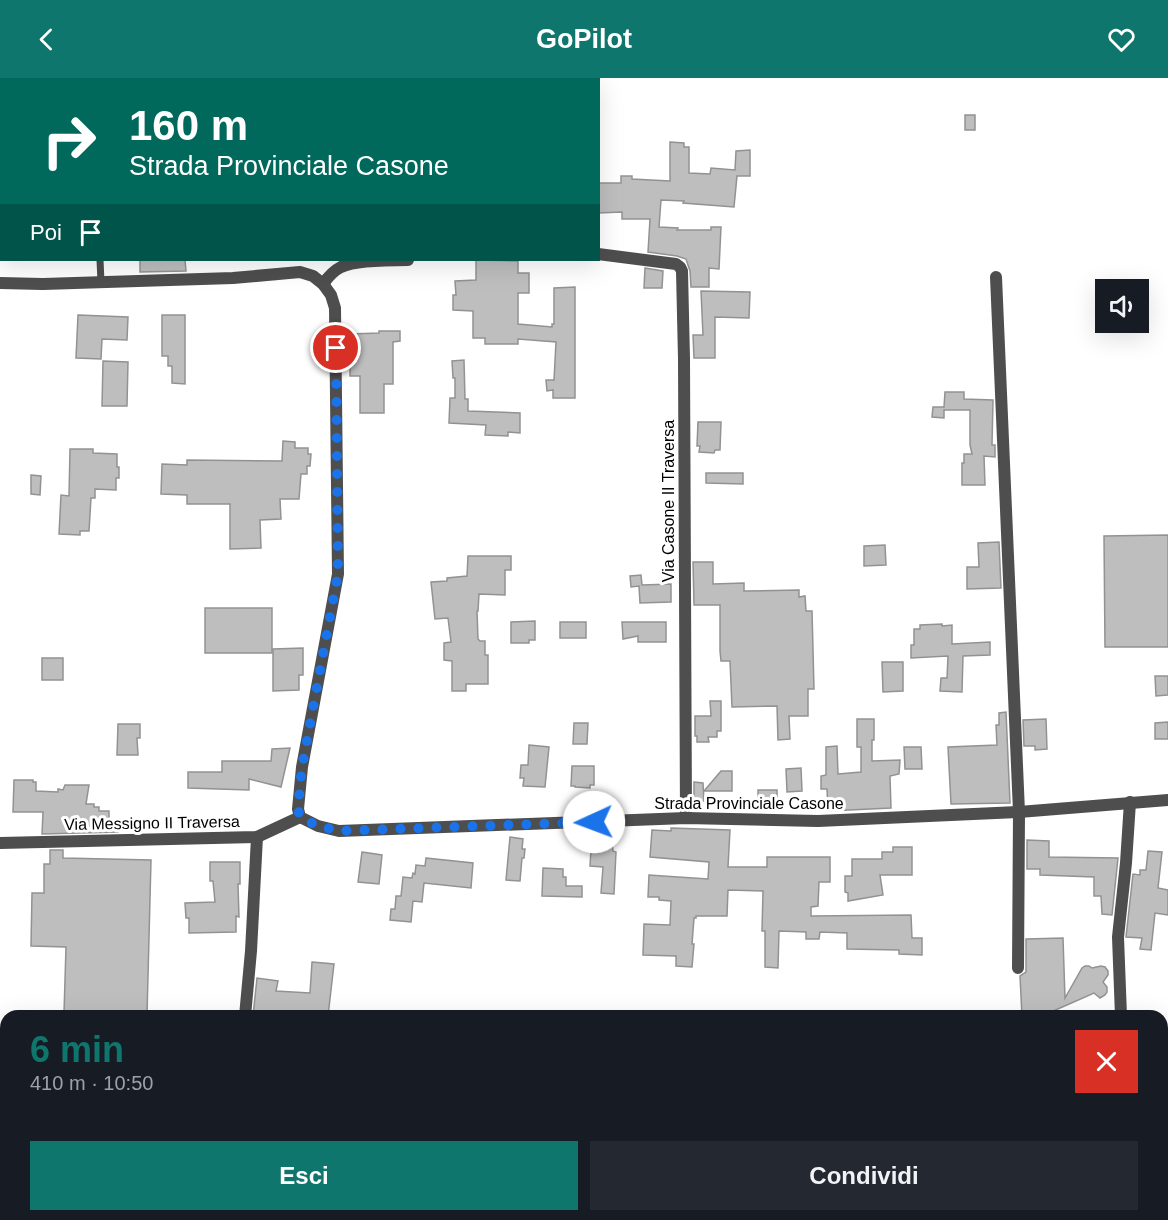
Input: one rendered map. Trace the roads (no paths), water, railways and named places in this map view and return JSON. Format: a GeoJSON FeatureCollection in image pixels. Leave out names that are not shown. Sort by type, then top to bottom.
{"type":"FeatureCollection","features":[{"type":"Feature","properties":{"kind":"street","name":"Via Casone II Traversa"},"geometry":{"type":"LineString","coordinates":[[600,254],[676,264],[682,271],[686,818]]}},
{"type":"Feature","properties":{"kind":"street"},"geometry":{"type":"LineString","coordinates":[[323,284],[331,274],[342,267],[370,261]]}},
{"type":"Feature","properties":{"kind":"street"},"geometry":{"type":"LineString","coordinates":[[0,283],[43,284],[233,278],[300,272],[313,276],[331,295],[335,308],[338,574],[302,767],[298,809],[300,817]]}},
{"type":"Feature","properties":{"kind":"street"},"geometry":{"type":"LineString","coordinates":[[996,277],[1019,812],[1018,968]]}},
{"type":"Feature","properties":{"kind":"street","name":"Strada Provinciale Casone"},"geometry":{"type":"LineString","coordinates":[[300,817],[318,826],[339,831],[686,818],[818,821],[1019,812],[1168,800]]}},
{"type":"Feature","properties":{"kind":"street"},"geometry":{"type":"LineString","coordinates":[[1121,1010],[1118,937],[1130,802]]}},
{"type":"Feature","properties":{"kind":"street","name":"Via Messigno II Traversa"},"geometry":{"type":"LineString","coordinates":[[0,843],[257,837],[300,817]]}},
{"type":"Feature","properties":{"kind":"street"},"geometry":{"type":"LineString","coordinates":[[246,1010],[257,837]]}},
{"type":"Feature","properties":{"kind":"lane"},"geometry":{"type":"LineString","coordinates":[[100,261],[101,282]]}}]}
